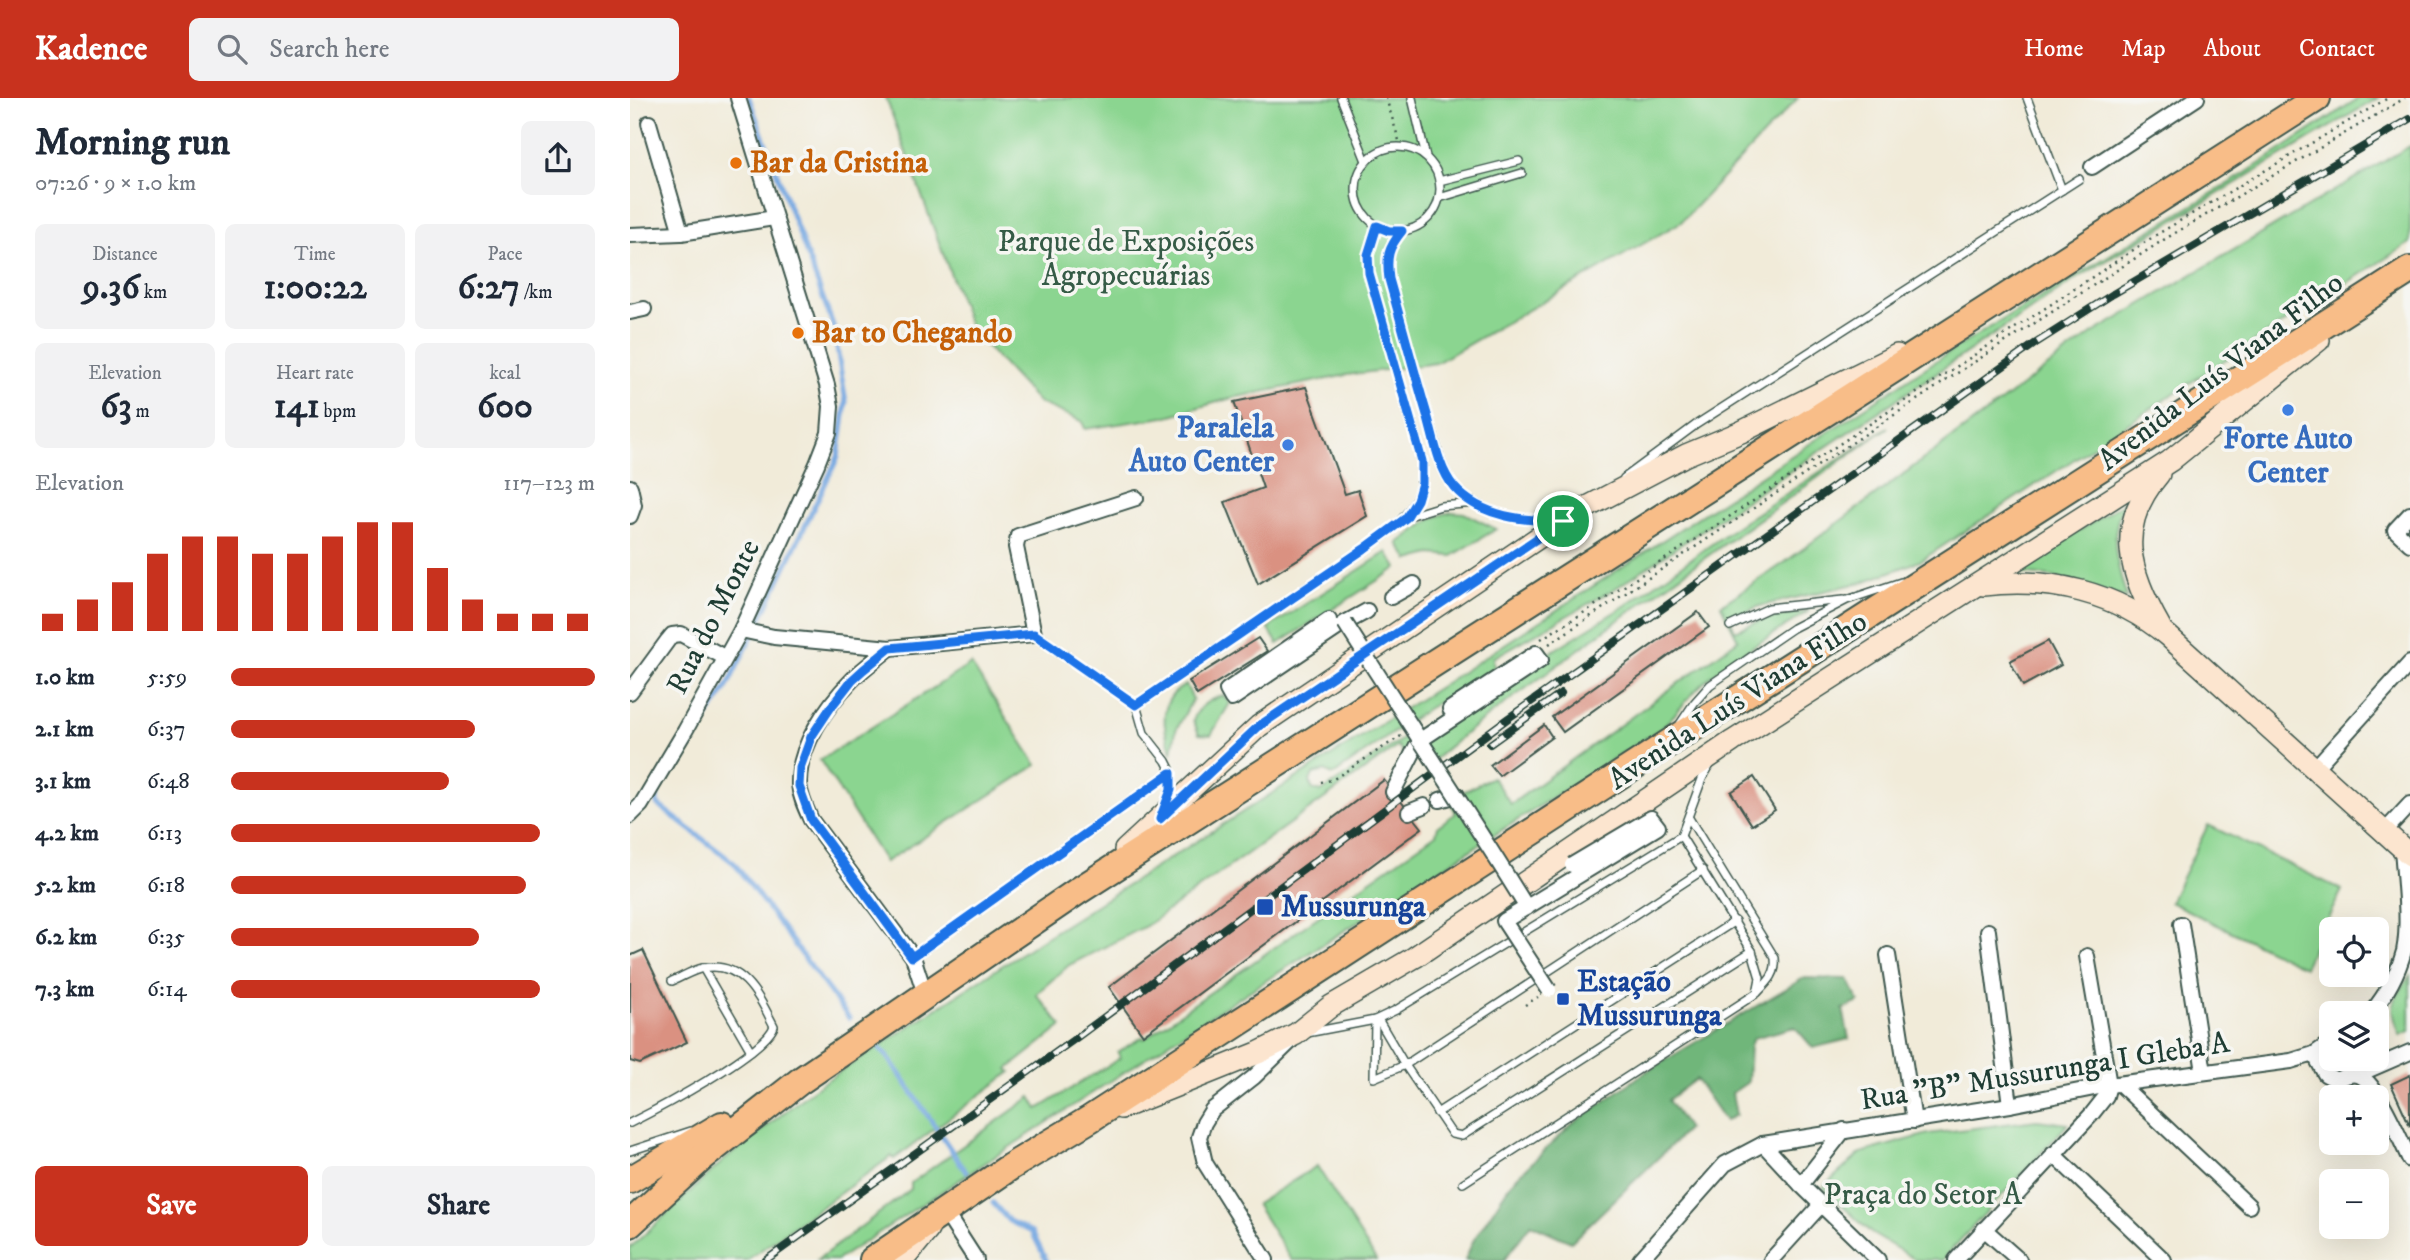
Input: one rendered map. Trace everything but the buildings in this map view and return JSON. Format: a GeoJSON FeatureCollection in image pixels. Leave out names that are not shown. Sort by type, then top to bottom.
{"type":"FeatureCollection","features":[{"type":"Feature","properties":{"kind":"highway"},"geometry":{"type":"LineString","coordinates":[[630,1224],[704,1156],[800,1081],[1078,891],[2317,98]]}},
{"type":"Feature","properties":{"kind":"highway","name":"Avenida Luís Viana Filho"},"geometry":{"type":"LineString","coordinates":[[873,1260],[1010,1167],[1090,1119],[1666,745],[2400,277]]}},
{"type":"Feature","properties":{"kind":"highway"},"geometry":{"type":"LineString","coordinates":[[630,1180],[800,1081]]}},
{"type":"Feature","properties":{"kind":"main road","name":"Avenida Luís Viana Filho"},"geometry":{"type":"LineString","coordinates":[[1090,1119],[1172,1088],[1296,1034],[1331,1006],[1415,957],[1733,741],[2169,461],[2400,277]]}},
{"type":"Feature","properties":{"kind":"main road"},"geometry":{"type":"LineString","coordinates":[[1078,891],[1259,726],[1568,518],[1686,455],[1741,432],[1984,312]]}},
{"type":"Feature","properties":{"kind":"main road"},"geometry":{"type":"LineString","coordinates":[[2163,632],[2141,594],[2132,564],[2130,535],[2135,510],[2141,498],[2169,461]]}},
{"type":"Feature","properties":{"kind":"main road"},"geometry":{"type":"LineString","coordinates":[[1978,586],[2032,582],[2070,587],[2106,597],[2135,612],[2163,632],[2406,851]]}},
{"type":"Feature","properties":{"kind":"main road","name":"Avenida Luís Viana Filho"},"geometry":{"type":"LineString","coordinates":[[903,1260],[940,1215]]}},
{"type":"Feature","properties":{"kind":"street"},"geometry":{"type":"LineString","coordinates":[[630,235],[681,233],[774,218],[738,98]]}},
{"type":"Feature","properties":{"kind":"street"},"geometry":{"type":"LineString","coordinates":[[2092,167],[2197,98]]}},
{"type":"Feature","properties":{"kind":"street"},"geometry":{"type":"LineString","coordinates":[[649,123],[681,233]]}},
{"type":"Feature","properties":{"kind":"street","name":"Rua do Monte"},"geometry":{"type":"LineString","coordinates":[[630,816],[641,805],[679,742],[724,657],[746,631],[830,433],[831,406],[827,385],[774,218]]}},
{"type":"Feature","properties":{"kind":"street"},"geometry":{"type":"LineString","coordinates":[[630,487],[634,505],[630,516]]}},
{"type":"Feature","properties":{"kind":"street"},"geometry":{"type":"LineString","coordinates":[[746,631],[769,636],[890,648],[1034,634],[1016,547],[1018,536],[1136,498]]}},
{"type":"Feature","properties":{"kind":"street"},"geometry":{"type":"LineString","coordinates":[[2410,513],[2395,530],[2410,544]]}},
{"type":"Feature","properties":{"kind":"street"},"geometry":{"type":"LineString","coordinates":[[1391,597],[1414,584]]}},
{"type":"Feature","properties":{"kind":"street"},"geometry":{"type":"LineString","coordinates":[[1329,620],[1227,690],[1233,699],[1367,611]]}},
{"type":"Feature","properties":{"kind":"street"},"geometry":{"type":"LineString","coordinates":[[1345,623],[1413,737],[1457,794],[1527,908]]}},
{"type":"Feature","properties":{"kind":"street"},"geometry":{"type":"LineString","coordinates":[[630,692],[668,640],[676,634],[681,634],[724,657]]}},
{"type":"Feature","properties":{"kind":"street"},"geometry":{"type":"LineString","coordinates":[[890,648],[852,680],[811,737],[800,768],[799,786],[811,820],[912,957],[925,994]]}},
{"type":"Feature","properties":{"kind":"street"},"geometry":{"type":"LineString","coordinates":[[1393,792],[1413,737],[1541,660],[1536,653],[1450,709],[1453,713],[1509,676]]}},
{"type":"Feature","properties":{"kind":"street"},"geometry":{"type":"LineString","coordinates":[[2315,768],[2410,663]]}},
{"type":"Feature","properties":{"kind":"street"},"geometry":{"type":"LineString","coordinates":[[1440,800],[1457,794]]}},
{"type":"Feature","properties":{"kind":"street"},"geometry":{"type":"LineString","coordinates":[[2385,831],[2410,804]]}},
{"type":"Feature","properties":{"kind":"street"},"geometry":{"type":"LineString","coordinates":[[1409,812],[1424,806]]}},
{"type":"Feature","properties":{"kind":"street"},"geometry":{"type":"LineString","coordinates":[[1544,994],[1549,990],[1504,921],[1658,827],[1651,818],[1572,865],[1574,869],[1647,827]]}},
{"type":"Feature","properties":{"kind":"street"},"geometry":{"type":"LineString","coordinates":[[2379,1001],[2407,950],[2406,851]]}},
{"type":"Feature","properties":{"kind":"street"},"geometry":{"type":"LineString","coordinates":[[2181,924],[2204,1072]]}},
{"type":"Feature","properties":{"kind":"street"},"geometry":{"type":"LineString","coordinates":[[1988,931],[2010,1105]]}},
{"type":"Feature","properties":{"kind":"street"},"geometry":{"type":"LineString","coordinates":[[1888,955],[1914,1121]]}},
{"type":"Feature","properties":{"kind":"street"},"geometry":{"type":"LineString","coordinates":[[2087,956],[2115,1084],[2249,1206]]}},
{"type":"Feature","properties":{"kind":"street"},"geometry":{"type":"LineString","coordinates":[[1266,1260],[1205,1163],[1199,1137],[1212,1110],[1274,1059],[1296,1034]]}},
{"type":"Feature","properties":{"kind":"street","name":"Rua \"B\" Mussurunga I Gleba A"},"geometry":{"type":"LineString","coordinates":[[1640,1260],[1725,1164],[1763,1144],[2010,1105],[2115,1084],[2291,1061],[2319,1050]]}},
{"type":"Feature","properties":{"kind":"street"},"geometry":{"type":"LineString","coordinates":[[2314,1054],[2325,1074],[2336,1080],[2347,1075],[2357,1075],[2410,1052]]}},
{"type":"Feature","properties":{"kind":"street"},"geometry":{"type":"LineString","coordinates":[[2357,1075],[2370,1085],[2376,1094],[2410,1160]]}},
{"type":"Feature","properties":{"kind":"street"},"geometry":{"type":"LineString","coordinates":[[1956,1260],[2099,1106],[2115,1084]]}},
{"type":"Feature","properties":{"kind":"street"},"geometry":{"type":"LineString","coordinates":[[1801,1185],[1843,1130]]}},
{"type":"Feature","properties":{"kind":"street"},"geometry":{"type":"LineString","coordinates":[[1763,1144],[1820,1206],[1878,1260]]}},
{"type":"Feature","properties":{"kind":"street"},"geometry":{"type":"LineString","coordinates":[[2053,1154],[2164,1260]]}},
{"type":"Feature","properties":{"kind":"street"},"geometry":{"type":"LineString","coordinates":[[1771,1260],[1820,1206]]}},
{"type":"Feature","properties":{"kind":"street"},"geometry":{"type":"LineString","coordinates":[[940,1215],[976,1260]]}},
{"type":"Feature","properties":{"kind":"street"},"geometry":{"type":"LineString","coordinates":[[1984,1229],[2019,1260]]}},
{"type":"Feature","properties":{"kind":"lane"},"geometry":{"type":"LineString","coordinates":[[1340,98],[1366,161]]}},
{"type":"Feature","properties":{"kind":"lane"},"geometry":{"type":"LineString","coordinates":[[1412,98],[1426,158]]}},
{"type":"Feature","properties":{"kind":"lane"},"geometry":{"type":"LineString","coordinates":[[2027,98],[2062,190]]}},
{"type":"Feature","properties":{"kind":"lane"},"geometry":{"type":"LineString","coordinates":[[1401,147],[1414,150],[1435,168],[1439,181],[1439,198],[1426,220],[1415,228],[1389,231],[1377,226],[1360,209],[1355,184],[1366,161],[1388,148],[1401,147]]}},
{"type":"Feature","properties":{"kind":"lane"},"geometry":{"type":"LineString","coordinates":[[1439,181],[1519,161]]}},
{"type":"Feature","properties":{"kind":"lane"},"geometry":{"type":"LineString","coordinates":[[1439,198],[1522,173]]}},
{"type":"Feature","properties":{"kind":"lane"},"geometry":{"type":"LineString","coordinates":[[1402,231],[1390,247],[1386,259],[1389,279],[1440,458],[1454,487],[1492,512],[1532,520],[1568,518],[1698,424],[2080,178]]}},
{"type":"Feature","properties":{"kind":"lane"},"geometry":{"type":"LineString","coordinates":[[1377,226],[1368,255],[1369,273],[1422,461],[1422,483],[1417,500],[1406,518]]}},
{"type":"Feature","properties":{"kind":"lane"},"geometry":{"type":"LineString","coordinates":[[1136,705],[1406,518],[1441,506],[1475,503]]}},
{"type":"Feature","properties":{"kind":"lane"},"geometry":{"type":"LineString","coordinates":[[1666,745],[1694,703],[1710,685],[1793,628],[1847,600],[1942,570]]}},
{"type":"Feature","properties":{"kind":"lane"},"geometry":{"type":"LineString","coordinates":[[1730,626],[1769,608],[1814,601],[1847,600]]}},
{"type":"Feature","properties":{"kind":"lane"},"geometry":{"type":"LineString","coordinates":[[1814,601],[1819,604],[1819,615]]}},
{"type":"Feature","properties":{"kind":"lane"},"geometry":{"type":"LineString","coordinates":[[1034,634],[1136,705],[1144,733],[1166,761],[1171,773],[1171,790],[1160,819]]}},
{"type":"Feature","properties":{"kind":"lane"},"geometry":{"type":"LineString","coordinates":[[1296,1034],[1376,1019],[1396,1010],[1681,836],[1702,779],[1712,762],[1733,741]]}},
{"type":"Feature","properties":{"kind":"lane"},"geometry":{"type":"LineString","coordinates":[[912,957],[1171,773]]}},
{"type":"Feature","properties":{"kind":"lane"},"geometry":{"type":"LineString","coordinates":[[1463,1183],[1757,993],[1771,979],[1776,968],[1775,958],[1689,818]]}},
{"type":"Feature","properties":{"kind":"lane"},"geometry":{"type":"LineString","coordinates":[[1681,836],[1752,951],[1760,978],[1757,993]]}},
{"type":"Feature","properties":{"kind":"lane"},"geometry":{"type":"LineString","coordinates":[[1376,1019],[1374,1078],[1405,1065],[1703,870]]}},
{"type":"Feature","properties":{"kind":"lane"},"geometry":{"type":"LineString","coordinates":[[1437,1113],[1735,921]]}},
{"type":"Feature","properties":{"kind":"lane"},"geometry":{"type":"LineString","coordinates":[[1376,1019],[1452,1135],[1462,1136],[1752,951]]}},
{"type":"Feature","properties":{"kind":"lane"},"geometry":{"type":"LineString","coordinates":[[703,968],[751,1051]]}},
{"type":"Feature","properties":{"kind":"lane"},"geometry":{"type":"LineString","coordinates":[[630,1122],[661,1107],[751,1051],[772,1032],[774,1026],[745,978],[727,969],[703,968],[672,981]]}},
{"type":"Feature","properties":{"kind":"lane"},"geometry":{"type":"LineString","coordinates":[[630,1151],[726,1123]]}},
{"type":"Feature","properties":{"kind":"path"},"geometry":{"type":"LineString","coordinates":[[1386,98],[1401,147]]}},
{"type":"Feature","properties":{"kind":"path"},"geometry":{"type":"LineString","coordinates":[[1536,642],[2157,235],[2388,98]]}},
{"type":"Feature","properties":{"kind":"path"},"geometry":{"type":"LineString","coordinates":[[1546,646],[2142,254],[2405,98]]}},
{"type":"Feature","properties":{"kind":"path"},"geometry":{"type":"LineString","coordinates":[[1321,782],[1332,780],[1413,737]]}},
{"type":"Feature","properties":{"kind":"path"},"geometry":{"type":"LineString","coordinates":[[1525,1005],[1544,994]]}},
{"type":"Feature","properties":{"kind":"green space","name":"Parque de Exposições Agropecuárias"},"geometry":{"type":"Polygon","coordinates":[[[886,98],[1798,98],[1681,222],[1436,363],[1347,375],[1232,398],[1164,417],[1085,429],[1082,421],[1039,403],[971,330],[886,98]]]}},
{"type":"Feature","properties":{"kind":"green space"},"geometry":{"type":"Polygon","coordinates":[[[2359,98],[2378,98],[2076,279],[1616,588],[1493,658],[1494,669],[1427,709],[1333,775],[1325,771],[1313,774],[1310,781],[1312,789],[1321,792],[1413,732],[1626,605],[1730,531],[1888,427],[1596,636],[1474,727],[1428,765],[1414,749],[1405,756],[1398,746],[1146,926],[1069,965],[1036,994],[1062,1026],[1008,1069],[1011,1072],[894,1159],[892,1156],[747,1260],[630,1260],[630,1248],[723,1161],[815,1088],[1032,946],[1444,684],[1951,351],[2244,174],[2359,98]]]}},
{"type":"Feature","properties":{"kind":"green space"},"geometry":{"type":"Polygon","coordinates":[[[2410,146],[2410,243],[2208,371],[1920,561],[1863,582],[1760,606],[1730,618],[1735,631],[1763,619],[1809,611],[1709,678],[1660,729],[1184,1033],[837,1260],[817,1260],[911,1189],[911,1183],[1031,1097],[1038,1109],[1120,1058],[1118,1052],[1142,1037],[1144,1039],[1436,834],[1438,826],[1456,813],[1449,799],[1492,777],[1511,804],[1738,640],[1721,605],[1784,563],[2093,333],[2410,146]]]}},
{"type":"Feature","properties":{"kind":"green space"},"geometry":{"type":"Polygon","coordinates":[[[2125,502],[2116,526],[2115,550],[2127,598],[2053,577],[2013,572],[2125,502]]]}},
{"type":"Feature","properties":{"kind":"green space"},"geometry":{"type":"Polygon","coordinates":[[[1453,512],[1464,513],[1496,529],[1452,556],[1431,554],[1409,560],[1398,543],[1431,520],[1453,512]]]}},
{"type":"Feature","properties":{"kind":"green space"},"geometry":{"type":"Polygon","coordinates":[[[1387,552],[1397,568],[1278,644],[1268,628],[1387,552]]]}},
{"type":"Feature","properties":{"kind":"green space"},"geometry":{"type":"Polygon","coordinates":[[[971,664],[1037,765],[885,862],[820,760],[971,664]]]}},
{"type":"Feature","properties":{"kind":"green space"},"geometry":{"type":"Polygon","coordinates":[[[1186,685],[1193,699],[1176,730],[1172,752],[1166,733],[1165,714],[1171,698],[1186,685]]]}},
{"type":"Feature","properties":{"kind":"green space"},"geometry":{"type":"Polygon","coordinates":[[[1223,695],[1230,703],[1211,735],[1199,734],[1193,720],[1198,711],[1205,704],[1223,695]]]}},
{"type":"Feature","properties":{"kind":"green space"},"geometry":{"type":"Polygon","coordinates":[[[2208,825],[2342,890],[2329,917],[2319,917],[2319,937],[2304,967],[2170,902],[2208,825]]]}},
{"type":"Feature","properties":{"kind":"green space"},"geometry":{"type":"Polygon","coordinates":[[[2410,976],[2410,1031],[2400,1035],[2394,1016],[2394,1004],[2410,976]]]}},
{"type":"Feature","properties":{"kind":"green space"},"geometry":{"type":"Polygon","coordinates":[[[1804,978],[1848,979],[1859,1002],[1843,1009],[1849,1039],[1813,1048],[1795,1027],[1753,1038],[1748,1082],[1732,1093],[1736,1115],[1725,1121],[1696,1079],[1668,1100],[1688,1129],[1571,1242],[1531,1224],[1504,1260],[1465,1260],[1473,1241],[1511,1183],[1572,1124],[1647,1071],[1804,978]]]}},
{"type":"Feature","properties":{"kind":"green space","name":"Praça do Setor A"},"geometry":{"type":"Polygon","coordinates":[[[2037,1120],[2068,1124],[1942,1260],[1916,1260],[1871,1233],[1823,1187],[1861,1153],[1928,1134],[2037,1120]]]}},
{"type":"Feature","properties":{"kind":"green space"},"geometry":{"type":"Polygon","coordinates":[[[1317,1166],[1376,1260],[1291,1260],[1256,1204],[1317,1166]]]}},
{"type":"Feature","properties":{"kind":"waterway"},"geometry":{"type":"LineString","coordinates":[[749,98],[833,325],[846,402],[838,457],[726,689],[657,790],[657,804],[734,863],[849,1018]]}},
{"type":"Feature","properties":{"kind":"waterway"},"geometry":{"type":"LineString","coordinates":[[879,1048],[888,1057],[966,1172]]}},
{"type":"Feature","properties":{"kind":"waterway"},"geometry":{"type":"LineString","coordinates":[[993,1203],[1009,1221],[1032,1232],[1046,1260]]}},
{"type":"Feature","properties":{"kind":"railway"},"geometry":{"type":"LineString","coordinates":[[766,1260],[1076,1038],[1507,719],[2036,343],[2113,294],[2410,119]]}},
{"type":"Feature","properties":{"kind":"railway"},"geometry":{"type":"LineString","coordinates":[[1490,744],[1561,693]]}},
{"type":"Feature","properties":{"kind":"place","name":"Bar da Cristina"},"geometry":{"type":"Point","coordinates":[736,163]}},
{"type":"Feature","properties":{"kind":"place","name":"Bar to Chegando"},"geometry":{"type":"Point","coordinates":[798,333]}},
{"type":"Feature","properties":{"kind":"place","name":"Forte Auto Center"},"geometry":{"type":"Point","coordinates":[2288,410]}},
{"type":"Feature","properties":{"kind":"place","name":"Paralela Auto Center"},"geometry":{"type":"Point","coordinates":[1288,445]}},
{"type":"Feature","properties":{"kind":"place","name":"Mussurunga"},"geometry":{"type":"Point","coordinates":[1265,907]}},
{"type":"Feature","properties":{"kind":"place","name":"Estação Mussurunga"},"geometry":{"type":"Point","coordinates":[1563,999]}},
{"type":"Feature","properties":{"kind":"route"},"geometry":{"type":"LineString","coordinates":[[1377,226],[1389,231],[1402,231],[1390,247],[1386,259],[1389,279],[1440,458],[1454,487],[1492,512],[1532,520],[1563,521],[1259,726],[1160,819],[1171,790],[1171,773],[912,957],[811,820],[804,805],[799,786],[800,768],[811,737],[852,680],[890,648],[1034,634],[1136,705],[1406,518],[1417,500],[1423,471],[1369,273],[1368,255],[1377,226]]}}]}
